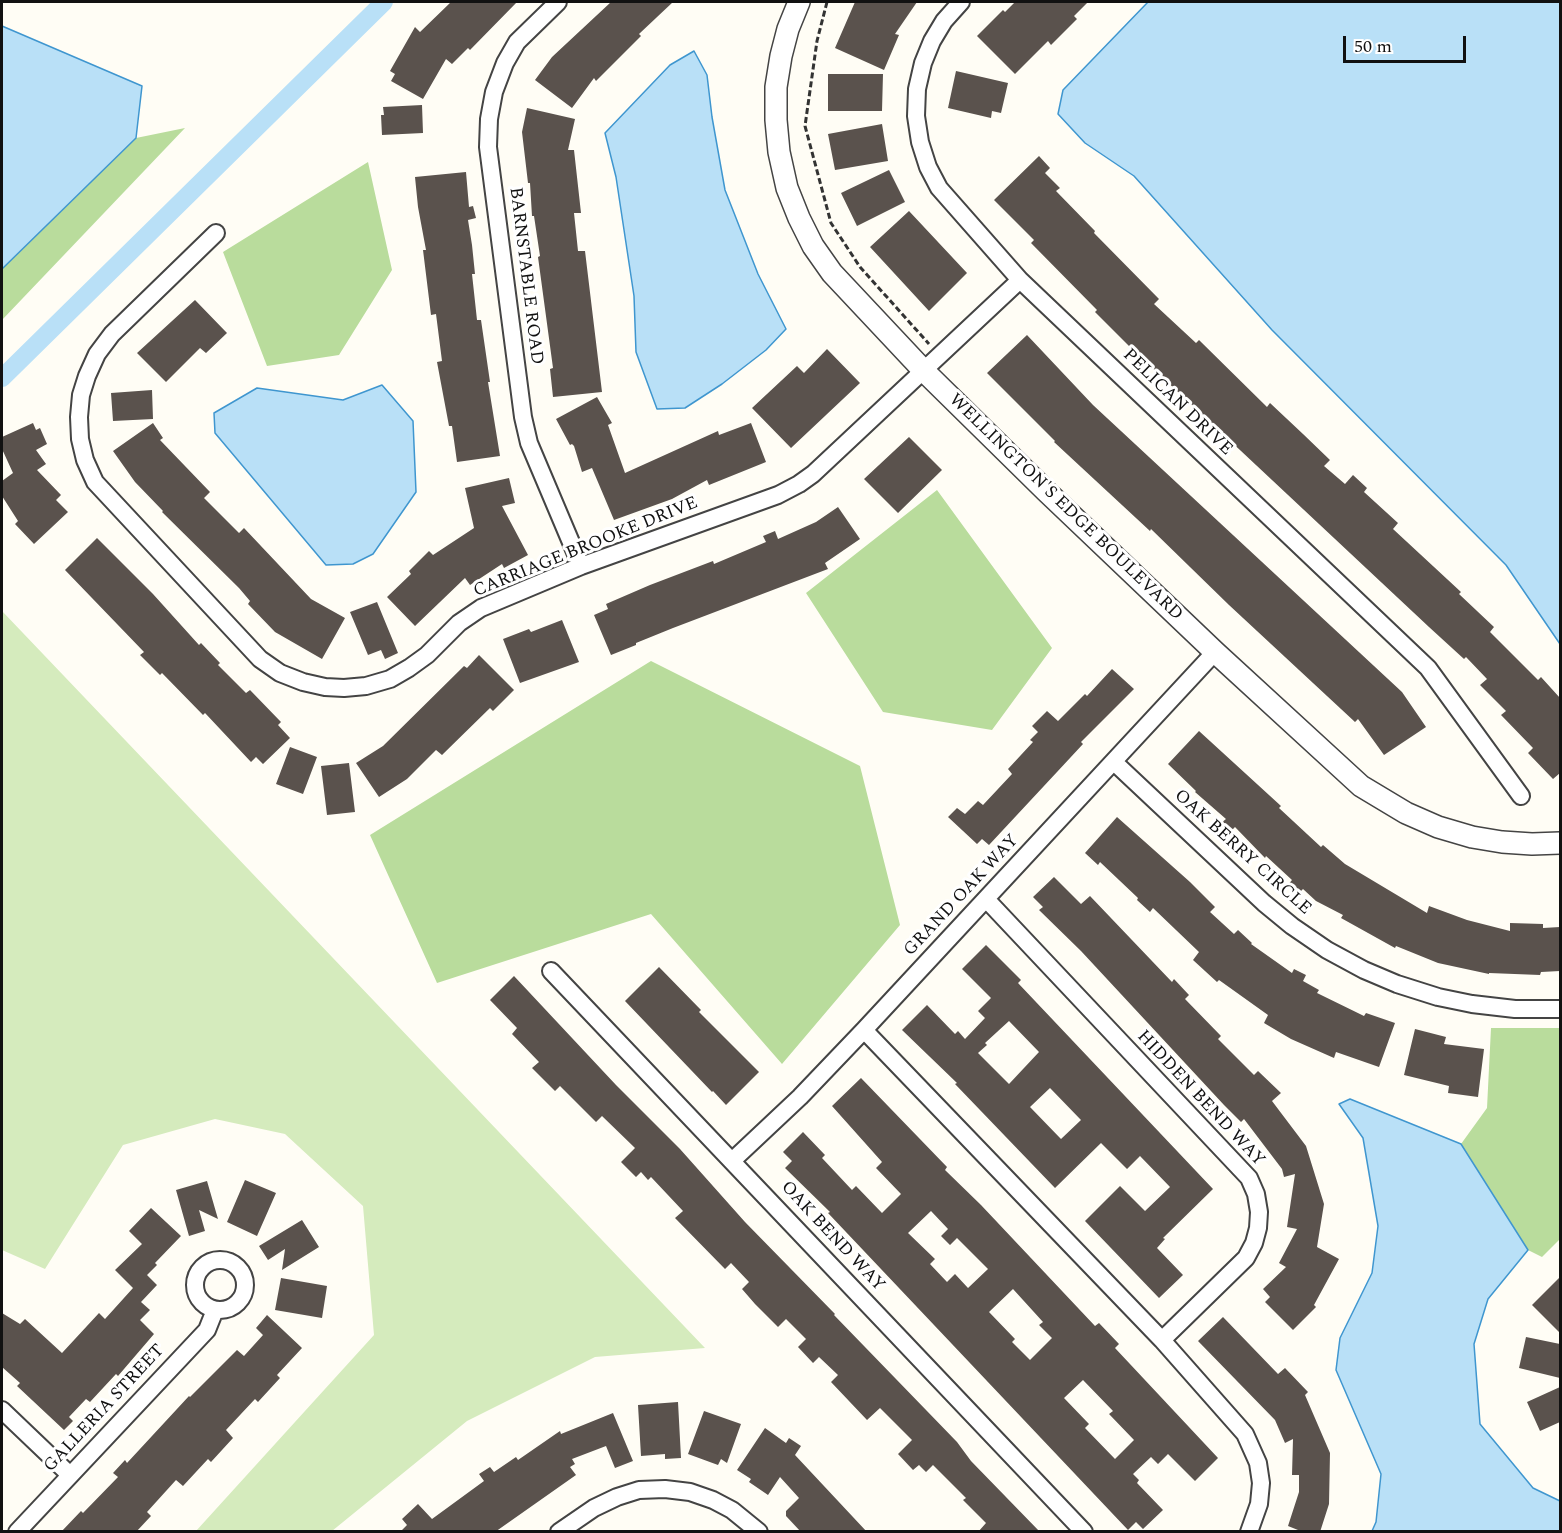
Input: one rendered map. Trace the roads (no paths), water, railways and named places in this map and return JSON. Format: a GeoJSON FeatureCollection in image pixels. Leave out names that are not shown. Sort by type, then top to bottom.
{"type":"FeatureCollection","features":[{"type":"Feature","properties":{"kind":"street","name":"BARNSTABLE ROAD"},"geometry":{"type":"LineString","coordinates":[[558,2],[517,42],[505,63],[494,92],[489,119],[488,147],[523,417],[529,443],[581,566]]}},
{"type":"Feature","properties":{"kind":"street","name":"WELLINGTON'S EDGE BOULEVARD"},"geometry":{"type":"LineString","coordinates":[[799,2],[788,29],[776,87],[779,152],[787,188],[799,218],[813,246],[832,273],[924,371],[1215,652],[1361,786],[1406,813],[1438,827],[1472,837],[1512,843],[1560,843]]}},
{"type":"Feature","properties":{"kind":"street","name":"PELICAN DRIVE"},"geometry":{"type":"LineString","coordinates":[[961,2],[944,21],[932,41],[923,63],[917,89],[916,116],[920,142],[928,167],[939,188],[1020,280],[1428,668],[1521,796]]}},
{"type":"Feature","properties":{"kind":"street","name":"CARRIAGE BROOKE DRIVE"},"geometry":{"type":"LineString","coordinates":[[216,233],[112,334],[97,354],[81,395],[80,439],[85,460],[95,482],[260,659],[280,673],[324,687],[344,688],[390,679],[427,655],[459,623],[481,608],[581,566],[778,495],[799,484],[813,474],[1020,280]]}},
{"type":"Feature","properties":{"kind":"street","name":"GRAND OAK WAY"},"geometry":{"type":"LineString","coordinates":[[733,1161],[800,1097],[864,1030],[1215,652]]}},
{"type":"Feature","properties":{"kind":"street","name":"OAK BERRY CIRCLE"},"geometry":{"type":"LineString","coordinates":[[1113,762],[1264,903],[1327,950],[1386,980],[1438,997],[1515,1009],[1560,1009]]}},
{"type":"Feature","properties":{"kind":"street","name":"HIDDEN BEND WAY"},"geometry":{"type":"LineString","coordinates":[[986,899],[1249,1178],[1256,1194],[1259,1212],[1258,1228],[1254,1243],[1246,1258],[1162,1340]]}},
{"type":"Feature","properties":{"kind":"street","name":"OAK BEND WAY"},"geometry":{"type":"LineString","coordinates":[[552,971],[1084,1532]]}},
{"type":"Feature","properties":{"kind":"street"},"geometry":{"type":"LineString","coordinates":[[864,1030],[1162,1340],[1245,1434],[1258,1463],[1261,1483],[1259,1504],[1248,1532]]}},
{"type":"Feature","properties":{"kind":"street","name":"GALLERIA STREET"},"geometry":{"type":"LineString","coordinates":[[17,1532],[207,1330],[215,1310]]}},
{"type":"Feature","properties":{"kind":"street"},"geometry":{"type":"LineString","coordinates":[[2,1410],[70,1475]]}},
{"type":"Feature","properties":{"kind":"street"},"geometry":{"type":"LineString","coordinates":[[559,1532],[594,1508],[617,1497],[639,1490],[665,1489],[690,1492],[713,1500],[732,1510],[759,1532]]}},
{"type":"Feature","properties":{"kind":"water"},"geometry":{"type":"Polygon","coordinates":[[[1148,2],[1560,2],[1560,644],[1506,565],[1272,330],[1134,176],[1085,143],[1058,114],[1063,90],[1148,2]]]}},
{"type":"Feature","properties":{"kind":"water"},"geometry":{"type":"Polygon","coordinates":[[[2,26],[142,86],[136,138],[2,269],[2,26]]]}},
{"type":"Feature","properties":{"kind":"water"},"geometry":{"type":"Polygon","coordinates":[[[694,51],[707,75],[725,190],[758,274],[786,329],[766,350],[722,384],[685,408],[657,409],[636,352],[634,296],[616,177],[605,133],[670,65],[694,51]]]}},
{"type":"Feature","properties":{"kind":"water"},"geometry":{"type":"Polygon","coordinates":[[[382,385],[413,421],[416,492],[373,554],[353,564],[326,565],[215,433],[214,413],[257,388],[343,400],[382,385]]]}},
{"type":"Feature","properties":{"kind":"water"},"geometry":{"type":"Polygon","coordinates":[[[1350,1099],[1461,1144],[1528,1250],[1488,1299],[1474,1344],[1480,1424],[1533,1488],[1560,1501],[1560,1531],[1372,1531],[1376,1522],[1381,1474],[1336,1370],[1340,1338],[1372,1273],[1378,1226],[1363,1138],[1339,1104],[1350,1099]]]}},
{"type":"Feature","properties":{"kind":"waterway"},"geometry":{"type":"LineString","coordinates":[[2,378],[384,2]]}}]}
